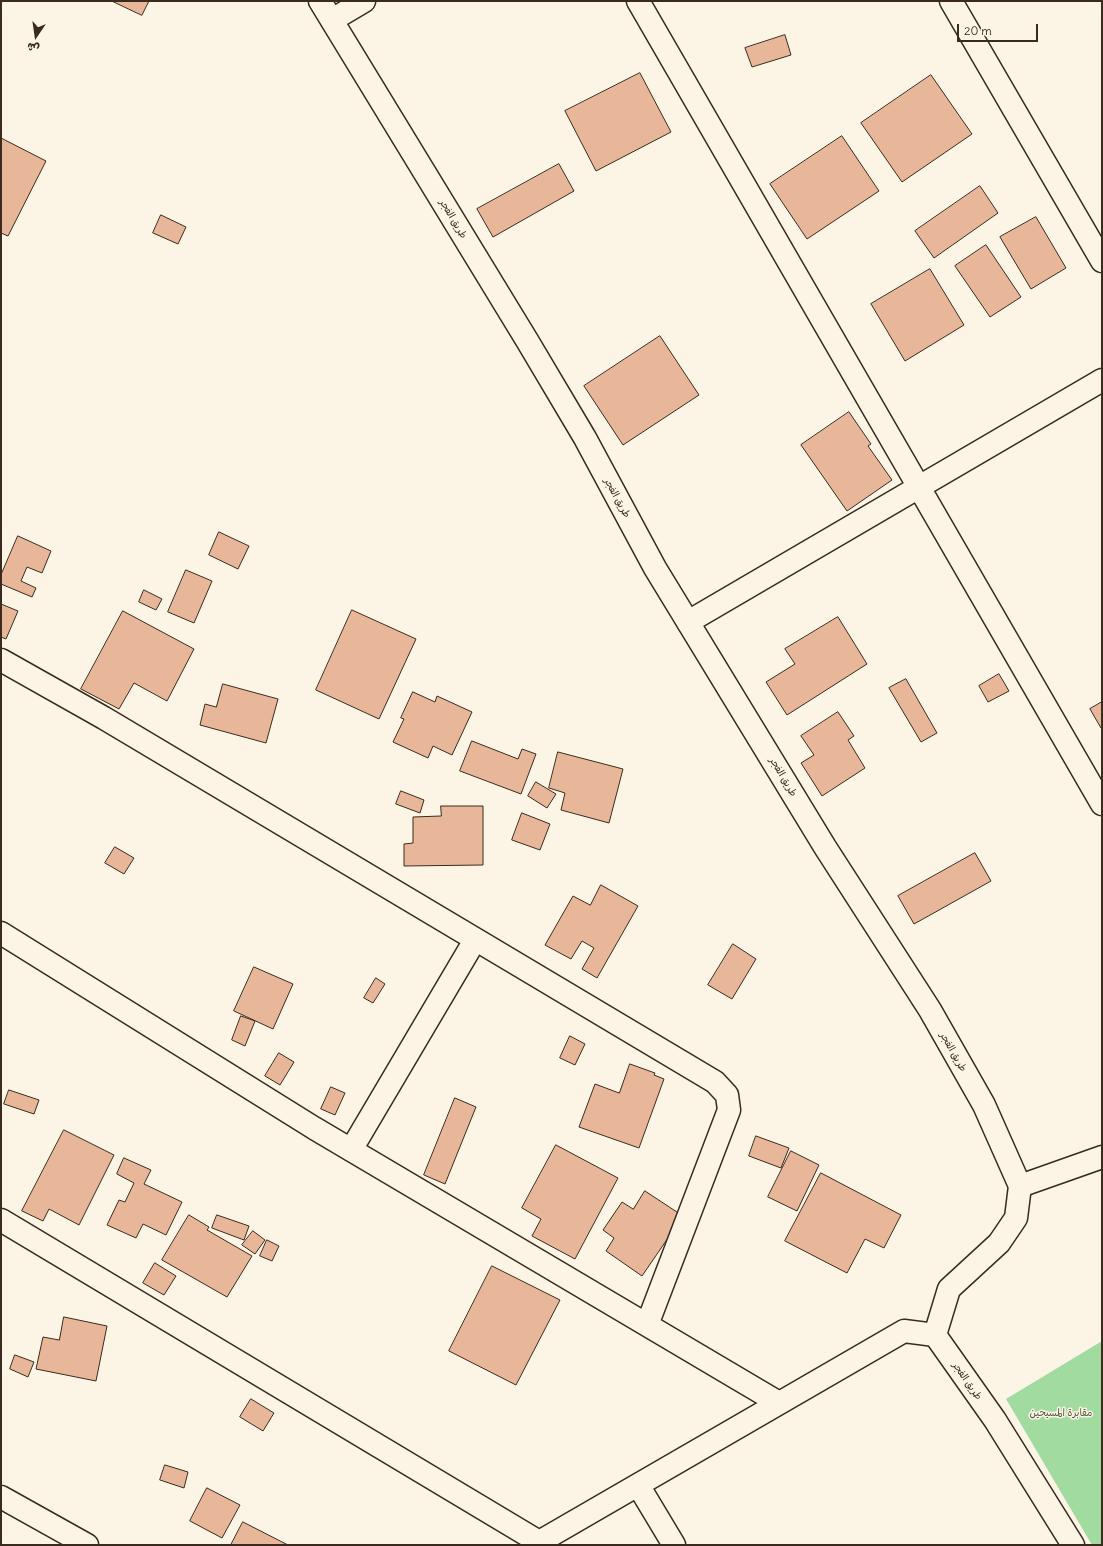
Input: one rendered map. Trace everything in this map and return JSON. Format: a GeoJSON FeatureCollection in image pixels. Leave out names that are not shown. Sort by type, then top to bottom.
{"type":"FeatureCollection","features":[{"type":"Feature","properties":{"kind":"street","name":"طريق الفجر"},"geometry":{"type":"LineString","coordinates":[[320,1],[585,438],[655,568],[825,847],[930,1010],[984,1105],[1020,1186]]}},
{"type":"Feature","properties":{"kind":"street"},"geometry":{"type":"LineString","coordinates":[[332,20],[364,1]]}},
{"type":"Feature","properties":{"kind":"street"},"geometry":{"type":"LineString","coordinates":[[638,1],[1102,804]]}},
{"type":"Feature","properties":{"kind":"street"},"geometry":{"type":"LineString","coordinates":[[951,1],[1102,261]]}},
{"type":"Feature","properties":{"kind":"street"},"geometry":{"type":"LineString","coordinates":[[688,622],[1102,380]]}},
{"type":"Feature","properties":{"kind":"street"},"geometry":{"type":"LineString","coordinates":[[1,660],[110,722],[715,1082],[727,1095],[729,1110],[647,1325]]}},
{"type":"Feature","properties":{"kind":"street"},"geometry":{"type":"LineString","coordinates":[[1,933],[351,1150],[779,1403]]}},
{"type":"Feature","properties":{"kind":"street"},"geometry":{"type":"LineString","coordinates":[[351,1150],[475,940]]}},
{"type":"Feature","properties":{"kind":"street"},"geometry":{"type":"LineString","coordinates":[[1,1220],[536,1544],[904,1331],[935,1334],[949,1289],[999,1243],[1016,1218],[1020,1186],[1102,1157]]}},
{"type":"Feature","properties":{"kind":"street","name":"طريق الفجر"},"geometry":{"type":"LineString","coordinates":[[935,1334],[995,1420],[1073,1545]]}},
{"type":"Feature","properties":{"kind":"street"},"geometry":{"type":"LineString","coordinates":[[638,1485],[674,1545]]}},
{"type":"Feature","properties":{"kind":"street"},"geometry":{"type":"LineString","coordinates":[[1,1497],[87,1545]]}},
{"type":"Feature","properties":{"kind":"green space","name":"مقابرة المسيحين"},"geometry":{"type":"Polygon","coordinates":[[[1102,1341],[1102,1545],[1092,1545],[1006,1399],[1102,1341]]]}},
{"type":"Feature","properties":{"kind":"building"},"geometry":{"type":"Polygon","coordinates":[[[112,1],[149,1],[142,15],[112,1]]]}},
{"type":"Feature","properties":{"kind":"building"},"geometry":{"type":"Polygon","coordinates":[[[785,35],[791,55],[752,67],[745,48],[785,35]]]}},
{"type":"Feature","properties":{"kind":"building"},"geometry":{"type":"Polygon","coordinates":[[[640,73],[671,132],[596,171],[565,111],[640,73]]]}},
{"type":"Feature","properties":{"kind":"building"},"geometry":{"type":"Polygon","coordinates":[[[931,75],[972,134],[902,182],[861,123],[931,75]]]}},
{"type":"Feature","properties":{"kind":"building"},"geometry":{"type":"Polygon","coordinates":[[[842,136],[879,191],[807,239],[770,184],[842,136]]]}},
{"type":"Feature","properties":{"kind":"building"},"geometry":{"type":"Polygon","coordinates":[[[1,138],[46,161],[8,236],[1,233],[1,138]]]}},
{"type":"Feature","properties":{"kind":"building"},"geometry":{"type":"Polygon","coordinates":[[[559,164],[574,191],[493,237],[477,209],[559,164]]]}},
{"type":"Feature","properties":{"kind":"building"},"geometry":{"type":"Polygon","coordinates":[[[980,186],[998,213],[934,258],[915,231],[980,186]]]}},
{"type":"Feature","properties":{"kind":"building"},"geometry":{"type":"Polygon","coordinates":[[[161,215],[186,227],[178,244],[153,233],[161,215]]]}},
{"type":"Feature","properties":{"kind":"building"},"geometry":{"type":"Polygon","coordinates":[[[1036,217],[1066,268],[1031,289],[1000,237],[1036,217]]]}},
{"type":"Feature","properties":{"kind":"building"},"geometry":{"type":"Polygon","coordinates":[[[986,245],[1021,297],[990,317],[955,266],[986,245]]]}},
{"type":"Feature","properties":{"kind":"building"},"geometry":{"type":"Polygon","coordinates":[[[930,269],[964,325],[905,361],[871,304],[930,269]]]}},
{"type":"Feature","properties":{"kind":"building"},"geometry":{"type":"Polygon","coordinates":[[[660,336],[699,395],[623,445],[584,386],[660,336]]]}},
{"type":"Feature","properties":{"kind":"building"},"geometry":{"type":"Polygon","coordinates":[[[849,412],[871,444],[868,446],[892,480],[847,511],[801,445],[849,412]]]}},
{"type":"Feature","properties":{"kind":"building"},"geometry":{"type":"Polygon","coordinates":[[[219,532],[249,546],[238,569],[209,555],[219,532]]]}},
{"type":"Feature","properties":{"kind":"building"},"geometry":{"type":"Polygon","coordinates":[[[18,536],[51,551],[42,573],[27,567],[21,581],[36,588],[32,597],[1,584],[1,575],[18,536]]]}},
{"type":"Feature","properties":{"kind":"building"},"geometry":{"type":"Polygon","coordinates":[[[186,570],[212,581],[194,623],[168,612],[186,570]]]}},
{"type":"Feature","properties":{"kind":"building"},"geometry":{"type":"Polygon","coordinates":[[[144,590],[162,599],[156,610],[139,602],[144,590]]]}},
{"type":"Feature","properties":{"kind":"building"},"geometry":{"type":"Polygon","coordinates":[[[1,604],[18,611],[6,639],[1,637],[1,604]]]}},
{"type":"Feature","properties":{"kind":"building"},"geometry":{"type":"Polygon","coordinates":[[[352,610],[416,639],[379,719],[316,690],[352,610]]]}},
{"type":"Feature","properties":{"kind":"building"},"geometry":{"type":"Polygon","coordinates":[[[123,611],[194,649],[167,701],[134,683],[119,709],[81,689],[123,611]]]}},
{"type":"Feature","properties":{"kind":"building"},"geometry":{"type":"Polygon","coordinates":[[[838,617],[867,664],[787,715],[766,682],[795,664],[785,649],[838,617]]]}},
{"type":"Feature","properties":{"kind":"building"},"geometry":{"type":"Polygon","coordinates":[[[999,674],[1009,691],[988,702],[979,686],[999,674]]]}},
{"type":"Feature","properties":{"kind":"building"},"geometry":{"type":"Polygon","coordinates":[[[906,679],[937,733],[921,742],[889,688],[906,679]]]}},
{"type":"Feature","properties":{"kind":"building"},"geometry":{"type":"Polygon","coordinates":[[[223,684],[278,699],[266,743],[200,725],[205,704],[216,707],[223,684]]]}},
{"type":"Feature","properties":{"kind":"building"},"geometry":{"type":"Polygon","coordinates":[[[413,692],[435,702],[437,696],[472,712],[452,755],[433,746],[428,758],[393,742],[404,719],[401,718],[413,692]]]}},
{"type":"Feature","properties":{"kind":"building"},"geometry":{"type":"Polygon","coordinates":[[[1102,702],[1102,728],[1101,728],[1090,709],[1102,702]]]}},
{"type":"Feature","properties":{"kind":"building"},"geometry":{"type":"Polygon","coordinates":[[[838,712],[854,736],[848,740],[865,768],[822,796],[801,763],[814,755],[801,736],[838,712]]]}},
{"type":"Feature","properties":{"kind":"building"},"geometry":{"type":"Polygon","coordinates":[[[472,741],[518,759],[522,749],[536,754],[521,794],[460,771],[472,741]]]}},
{"type":"Feature","properties":{"kind":"building"},"geometry":{"type":"Polygon","coordinates":[[[558,752],[623,769],[609,823],[561,810],[565,793],[549,788],[558,752]]]}},
{"type":"Feature","properties":{"kind":"building"},"geometry":{"type":"Polygon","coordinates":[[[536,782],[556,794],[547,808],[528,796],[536,782]]]}},
{"type":"Feature","properties":{"kind":"building"},"geometry":{"type":"Polygon","coordinates":[[[401,791],[424,800],[420,813],[396,804],[401,791]]]}},
{"type":"Feature","properties":{"kind":"building"},"geometry":{"type":"Polygon","coordinates":[[[441,806],[483,806],[483,865],[404,866],[404,844],[413,843],[413,817],[441,816],[441,806]]]}},
{"type":"Feature","properties":{"kind":"building"},"geometry":{"type":"Polygon","coordinates":[[[522,813],[550,824],[540,850],[512,840],[522,813]]]}},
{"type":"Feature","properties":{"kind":"building"},"geometry":{"type":"Polygon","coordinates":[[[115,847],[134,858],[124,874],[105,863],[115,847]]]}},
{"type":"Feature","properties":{"kind":"building"},"geometry":{"type":"Polygon","coordinates":[[[975,853],[991,881],[914,924],[898,896],[975,853]]]}},
{"type":"Feature","properties":{"kind":"building"},"geometry":{"type":"Polygon","coordinates":[[[601,885],[638,906],[597,978],[582,969],[594,948],[582,941],[571,959],[545,945],[573,896],[590,905],[601,885]]]}},
{"type":"Feature","properties":{"kind":"building"},"geometry":{"type":"Polygon","coordinates":[[[733,944],[756,959],[732,999],[708,985],[733,944]]]}},
{"type":"Feature","properties":{"kind":"building"},"geometry":{"type":"Polygon","coordinates":[[[254,967],[293,984],[273,1029],[234,1011],[254,967]]]}},
{"type":"Feature","properties":{"kind":"building"},"geometry":{"type":"Polygon","coordinates":[[[376,978],[385,984],[373,1003],[364,998],[376,978]]]}},
{"type":"Feature","properties":{"kind":"building"},"geometry":{"type":"Polygon","coordinates":[[[241,1016],[255,1021],[245,1046],[232,1040],[241,1016]]]}},
{"type":"Feature","properties":{"kind":"building"},"geometry":{"type":"Polygon","coordinates":[[[570,1036],[585,1044],[575,1065],[560,1058],[570,1036]]]}},
{"type":"Feature","properties":{"kind":"building"},"geometry":{"type":"Polygon","coordinates":[[[279,1053],[294,1062],[280,1085],[265,1076],[279,1053]]]}},
{"type":"Feature","properties":{"kind":"building"},"geometry":{"type":"Polygon","coordinates":[[[630,1064],[655,1073],[654,1075],[664,1079],[639,1148],[579,1127],[595,1084],[619,1093],[630,1064]]]}},
{"type":"Feature","properties":{"kind":"building"},"geometry":{"type":"Polygon","coordinates":[[[331,1087],[345,1093],[335,1115],[321,1109],[331,1087]]]}},
{"type":"Feature","properties":{"kind":"building"},"geometry":{"type":"Polygon","coordinates":[[[9,1090],[39,1100],[34,1114],[4,1104],[9,1090]]]}},
{"type":"Feature","properties":{"kind":"building"},"geometry":{"type":"Polygon","coordinates":[[[455,1098],[476,1107],[445,1184],[424,1175],[455,1098]]]}},
{"type":"Feature","properties":{"kind":"building"},"geometry":{"type":"Polygon","coordinates":[[[64,1130],[114,1155],[79,1225],[49,1209],[43,1221],[22,1211],[64,1130]]]}},
{"type":"Feature","properties":{"kind":"building"},"geometry":{"type":"Polygon","coordinates":[[[756,1136],[789,1148],[781,1168],[749,1156],[756,1136]]]}},
{"type":"Feature","properties":{"kind":"building"},"geometry":{"type":"Polygon","coordinates":[[[556,1145],[618,1178],[575,1259],[532,1236],[541,1219],[522,1208],[556,1145]]]}},
{"type":"Feature","properties":{"kind":"building"},"geometry":{"type":"Polygon","coordinates":[[[791,1151],[819,1165],[797,1211],[768,1197],[791,1151]]]}},
{"type":"Feature","properties":{"kind":"building"},"geometry":{"type":"Polygon","coordinates":[[[124,1158],[151,1170],[144,1184],[182,1202],[166,1235],[143,1224],[136,1238],[107,1225],[119,1200],[125,1202],[134,1183],[117,1174],[124,1158]]]}},
{"type":"Feature","properties":{"kind":"building"},"geometry":{"type":"Polygon","coordinates":[[[821,1173],[901,1215],[884,1248],[865,1239],[847,1273],[785,1241],[821,1173]]]}},
{"type":"Feature","properties":{"kind":"building"},"geometry":{"type":"Polygon","coordinates":[[[645,1191],[683,1216],[642,1276],[606,1251],[614,1238],[603,1230],[622,1202],[633,1209],[645,1191]]]}},
{"type":"Feature","properties":{"kind":"building"},"geometry":{"type":"Polygon","coordinates":[[[189,1215],[209,1227],[207,1230],[252,1256],[227,1297],[162,1260],[189,1215]]]}},
{"type":"Feature","properties":{"kind":"building"},"geometry":{"type":"Polygon","coordinates":[[[217,1215],[249,1226],[244,1240],[212,1228],[217,1215]]]}},
{"type":"Feature","properties":{"kind":"building"},"geometry":{"type":"Polygon","coordinates":[[[253,1231],[265,1240],[255,1254],[242,1245],[253,1231]]]}},
{"type":"Feature","properties":{"kind":"building"},"geometry":{"type":"Polygon","coordinates":[[[267,1240],[279,1246],[272,1261],[260,1256],[267,1240]]]}},
{"type":"Feature","properties":{"kind":"building"},"geometry":{"type":"Polygon","coordinates":[[[155,1263],[176,1276],[164,1295],[143,1283],[155,1263]]]}},
{"type":"Feature","properties":{"kind":"building"},"geometry":{"type":"Polygon","coordinates":[[[492,1266],[560,1300],[516,1385],[449,1351],[492,1266]]]}},
{"type":"Feature","properties":{"kind":"building"},"geometry":{"type":"Polygon","coordinates":[[[64,1317],[107,1326],[96,1381],[36,1369],[43,1337],[59,1340],[64,1317]]]}},
{"type":"Feature","properties":{"kind":"building"},"geometry":{"type":"Polygon","coordinates":[[[15,1355],[34,1362],[28,1377],[10,1369],[15,1355]]]}},
{"type":"Feature","properties":{"kind":"building"},"geometry":{"type":"Polygon","coordinates":[[[251,1399],[274,1413],[263,1431],[240,1417],[251,1399]]]}},
{"type":"Feature","properties":{"kind":"building"},"geometry":{"type":"Polygon","coordinates":[[[165,1465],[188,1472],[184,1488],[160,1480],[165,1465]]]}},
{"type":"Feature","properties":{"kind":"building"},"geometry":{"type":"Polygon","coordinates":[[[207,1488],[240,1505],[222,1538],[190,1521],[207,1488]]]}},
{"type":"Feature","properties":{"kind":"building"},"geometry":{"type":"Polygon","coordinates":[[[243,1522],[288,1545],[231,1545],[243,1522]]]}}]}
